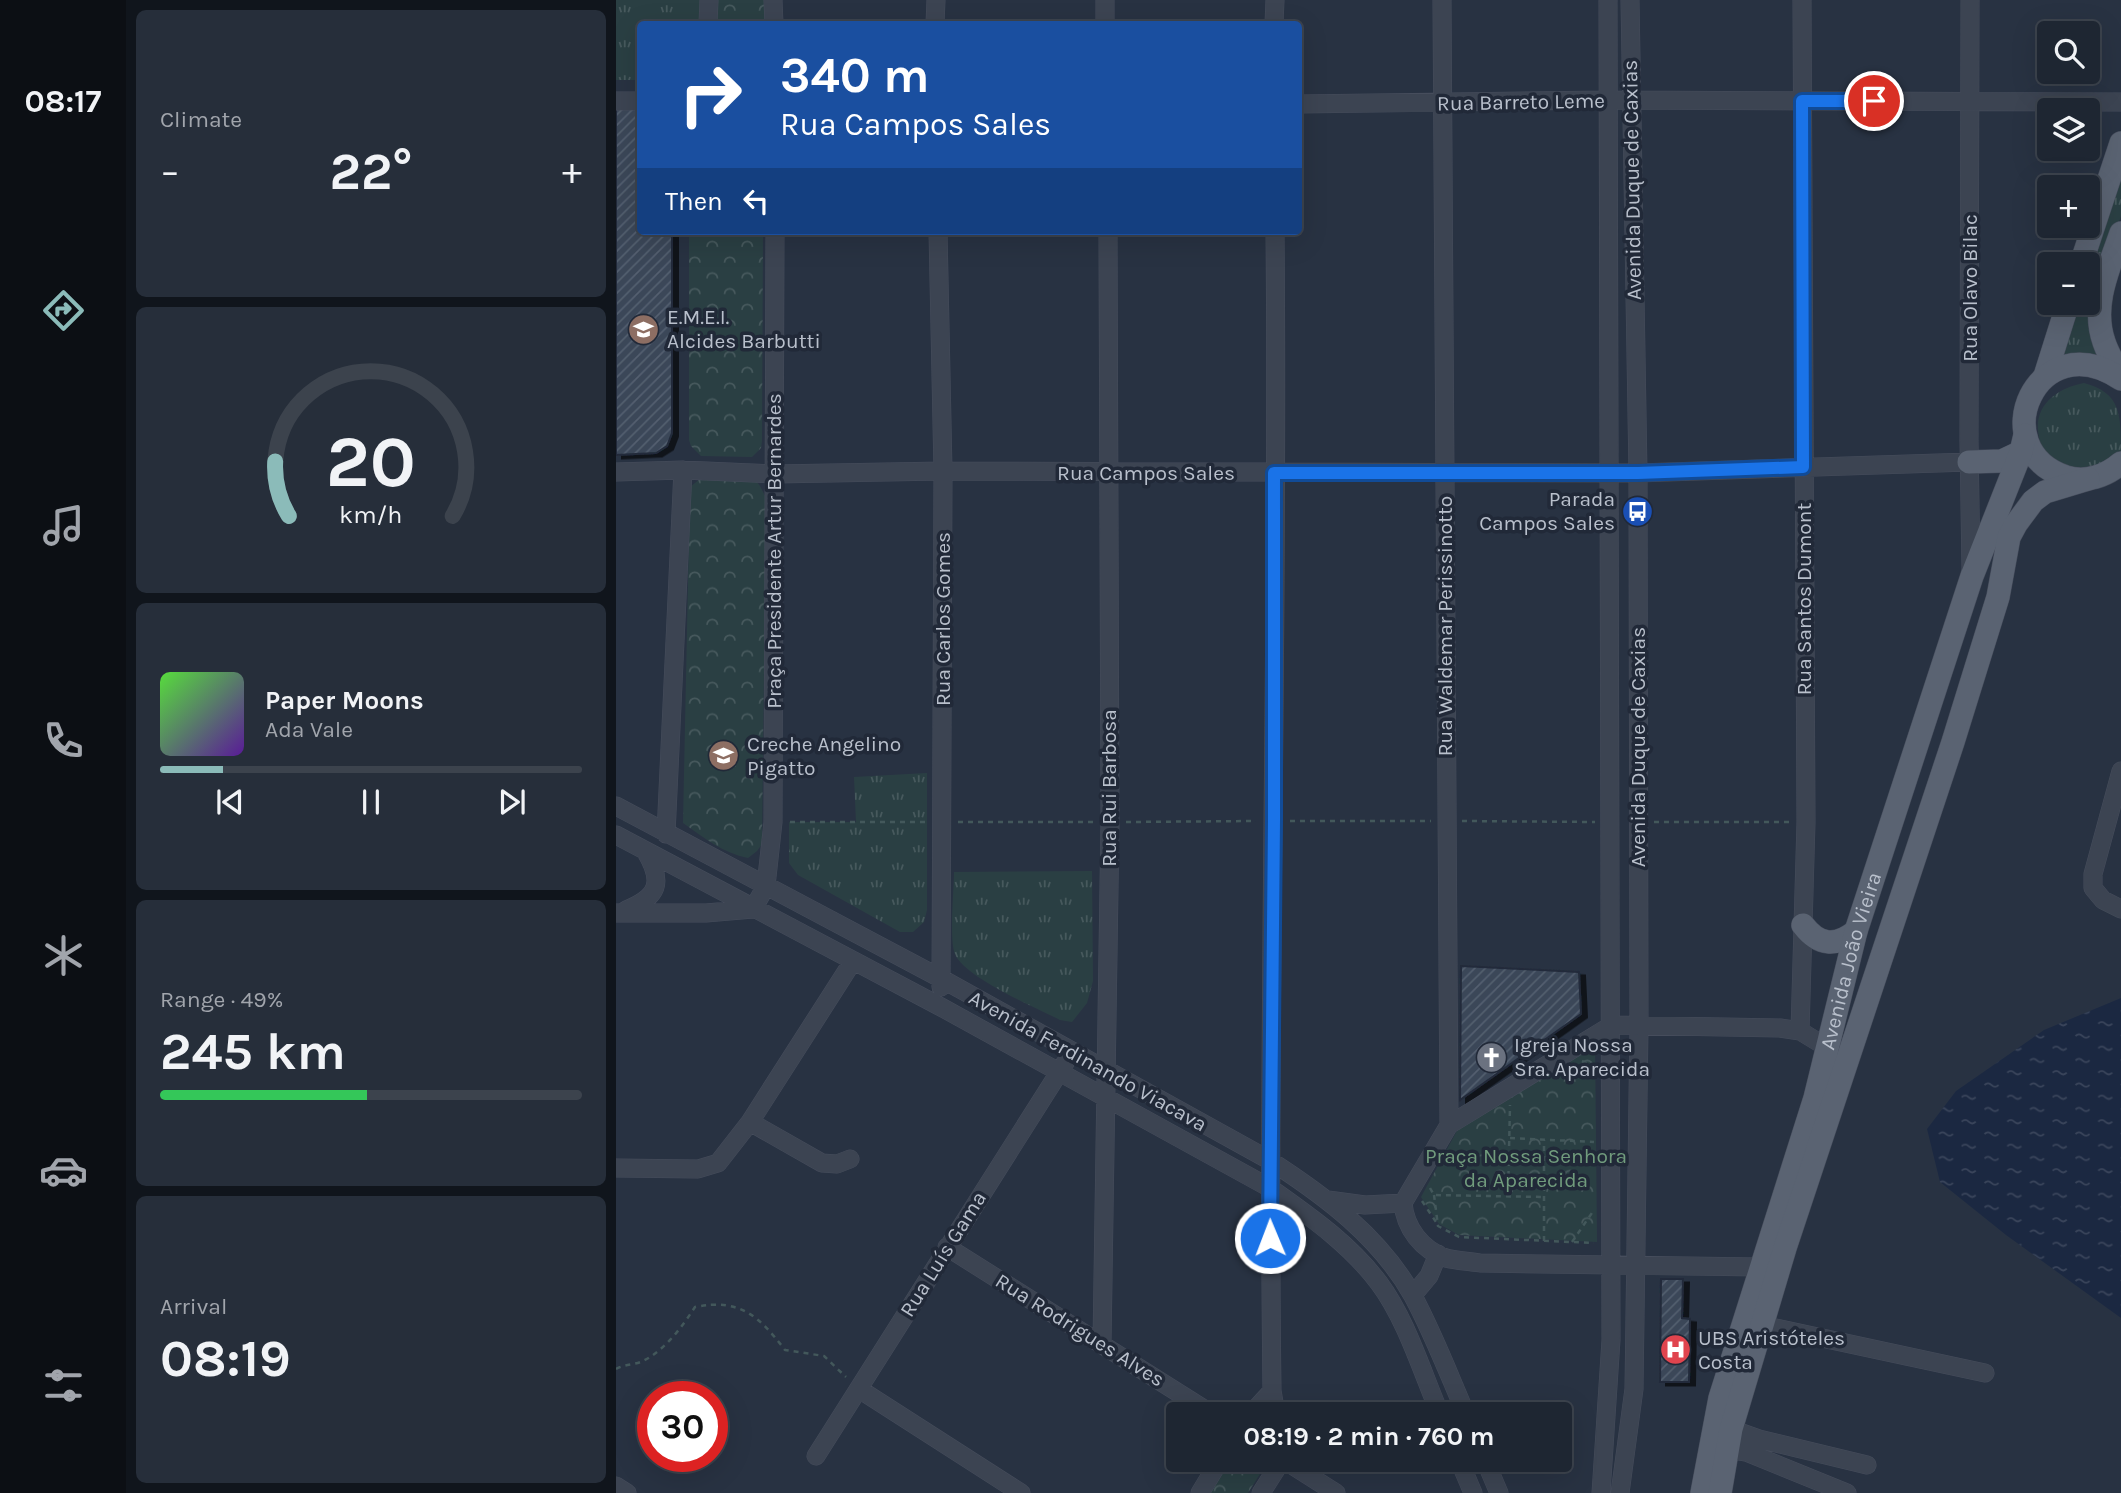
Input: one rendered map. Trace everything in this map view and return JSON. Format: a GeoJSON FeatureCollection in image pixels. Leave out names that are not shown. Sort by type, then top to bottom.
{"type":"FeatureCollection","features":[{"type":"Feature","properties":{"kind":"main road"},"geometry":{"type":"LineString","coordinates":[[2085,252],[2121,142]]}},
{"type":"Feature","properties":{"kind":"main road"},"geometry":{"type":"LineString","coordinates":[[2121,233],[2099,301],[2104,343],[2121,378]]}},
{"type":"Feature","properties":{"kind":"main road"},"geometry":{"type":"LineString","coordinates":[[2045,376],[2064,315]]}},
{"type":"Feature","properties":{"kind":"main road"},"geometry":{"type":"LineString","coordinates":[[2045,376],[2064,366],[2084,363],[2105,368],[2121,378]]}},
{"type":"Feature","properties":{"kind":"main road","name":"Avenida João Vieira"},"geometry":{"type":"LineString","coordinates":[[1702,1493],[1720,1398],[1815,1098],[1856,931],[1972,576],[2023,444],[2024,414],[2031,393],[2045,376]]}},
{"type":"Feature","properties":{"kind":"main road"},"geometry":{"type":"LineString","coordinates":[[1969,462],[2002,461],[2023,444],[2049,468],[2072,478],[2088,479]]}},
{"type":"Feature","properties":{"kind":"main road","name":"Avenida João Vieira"},"geometry":{"type":"LineString","coordinates":[[1720,1493],[1729,1439],[1762,1325],[1953,742],[1998,597],[2009,537],[2033,501],[2045,492],[2119,467]]}},
{"type":"Feature","properties":{"kind":"main road"},"geometry":{"type":"LineString","coordinates":[[1803,925],[1817,940],[1827,942],[1847,938],[1856,931]]}},
{"type":"Feature","properties":{"kind":"street"},"geometry":{"type":"LineString","coordinates":[[708,21],[709,0]]}},
{"type":"Feature","properties":{"kind":"street"},"geometry":{"type":"LineString","coordinates":[[774,0],[774,21]]}},
{"type":"Feature","properties":{"kind":"street"},"geometry":{"type":"LineString","coordinates":[[935,21],[936,0]]}},
{"type":"Feature","properties":{"kind":"street"},"geometry":{"type":"LineString","coordinates":[[1105,0],[1105,21]]}},
{"type":"Feature","properties":{"kind":"street"},"geometry":{"type":"LineString","coordinates":[[1274,21],[1275,0]]}},
{"type":"Feature","properties":{"kind":"street","name":"Rua Waldemar Perissinotto"},"geometry":{"type":"LineString","coordinates":[[1442,0],[1449,1125]]}},
{"type":"Feature","properties":{"kind":"street","name":"Avenida Duque de Caxias"},"geometry":{"type":"LineString","coordinates":[[1601,1493],[1611,1340],[1608,0]]}},
{"type":"Feature","properties":{"kind":"street","name":"Avenida Duque de Caxias"},"geometry":{"type":"LineString","coordinates":[[1620,1493],[1634,1389],[1639,1026],[1638,473],[1630,0]]}},
{"type":"Feature","properties":{"kind":"street","name":"Rua Santos Dumont"},"geometry":{"type":"LineString","coordinates":[[1800,1031],[1805,809],[1802,0]]}},
{"type":"Feature","properties":{"kind":"street","name":"Rua Olavo Bilac"},"geometry":{"type":"LineString","coordinates":[[1970,0],[1969,462],[1972,576]]}},
{"type":"Feature","properties":{"kind":"street","name":"Rua Barreto Leme"},"geometry":{"type":"LineString","coordinates":[[1302,104],[1608,100],[2121,102]]}},
{"type":"Feature","properties":{"kind":"street"},"geometry":{"type":"LineString","coordinates":[[616,101],[637,101]]}},
{"type":"Feature","properties":{"kind":"street","name":"Praça Presidente Artur Bernardes"},"geometry":{"type":"LineString","coordinates":[[753,909],[766,886],[773,822],[775,235]]}},
{"type":"Feature","properties":{"kind":"street","name":"Rua Carlos Gomes"},"geometry":{"type":"LineString","coordinates":[[938,235],[943,471],[941,1007]]}},
{"type":"Feature","properties":{"kind":"street","name":"Rua Rui Barbosa"},"geometry":{"type":"LineString","coordinates":[[1102,1344],[1110,821],[1108,235]]}},
{"type":"Feature","properties":{"kind":"street"},"geometry":{"type":"LineString","coordinates":[[1274,1402],[1269,1160],[1274,821],[1275,235]]}},
{"type":"Feature","properties":{"kind":"street","name":"Rua Campos Sales"},"geometry":{"type":"LineString","coordinates":[[616,472],[1638,473],[1969,462]]}},
{"type":"Feature","properties":{"kind":"street"},"geometry":{"type":"LineString","coordinates":[[666,834],[682,470]]}},
{"type":"Feature","properties":{"kind":"street"},"geometry":{"type":"LineString","coordinates":[[2121,771],[2093,874],[2093,888],[2103,900],[2121,909]]}},
{"type":"Feature","properties":{"kind":"street"},"geometry":{"type":"LineString","coordinates":[[616,795],[621,809]]}},
{"type":"Feature","properties":{"kind":"street","name":"Avenida Ferdinando Viacava"},"geometry":{"type":"LineString","coordinates":[[621,809],[942,979],[1269,1160],[1328,1200],[1357,1225],[1387,1259],[1412,1295],[1461,1402]]}},
{"type":"Feature","properties":{"kind":"street","name":"Avenida Ferdinando Viacava"},"geometry":{"type":"LineString","coordinates":[[616,835],[1106,1096],[1270,1188],[1319,1223],[1352,1252],[1380,1284],[1398,1316],[1435,1402]]}},
{"type":"Feature","properties":{"kind":"street"},"geometry":{"type":"LineString","coordinates":[[617,913],[649,899],[654,891],[656,875],[646,852]]}},
{"type":"Feature","properties":{"kind":"street"},"geometry":{"type":"LineString","coordinates":[[617,913],[706,913],[753,909]]}},
{"type":"Feature","properties":{"kind":"street"},"geometry":{"type":"LineString","coordinates":[[616,1168],[698,1169],[718,1163],[750,1122],[853,961]]}},
{"type":"Feature","properties":{"kind":"street"},"geometry":{"type":"LineString","coordinates":[[1760,1267],[1480,1262],[1446,1258],[1412,1233],[1404,1216],[1449,1125],[1612,1025],[1780,1028],[1800,1031],[1828,1048]]}},
{"type":"Feature","properties":{"kind":"street","name":"Rua Luís Gama"},"geometry":{"type":"LineString","coordinates":[[816,1456],[1072,1052]]}},
{"type":"Feature","properties":{"kind":"street"},"geometry":{"type":"LineString","coordinates":[[750,1122],[822,1163],[837,1164],[850,1159]]}},
{"type":"Feature","properties":{"kind":"street"},"geometry":{"type":"LineString","coordinates":[[1328,1200],[1365,1205],[1411,1200]]}},
{"type":"Feature","properties":{"kind":"street","name":"Rua Rodrigues Alves"},"geometry":{"type":"LineString","coordinates":[[947,1247],[1193,1402]]}},
{"type":"Feature","properties":{"kind":"street"},"geometry":{"type":"LineString","coordinates":[[1412,1295],[1429,1276],[1438,1254]]}},
{"type":"Feature","properties":{"kind":"street"},"geometry":{"type":"LineString","coordinates":[[1762,1325],[1984,1373]]}},
{"type":"Feature","properties":{"kind":"street"},"geometry":{"type":"LineString","coordinates":[[859,1389],[1021,1493]]}},
{"type":"Feature","properties":{"kind":"street"},"geometry":{"type":"LineString","coordinates":[[1262,1402],[1272,1391]]}},
{"type":"Feature","properties":{"kind":"street"},"geometry":{"type":"LineString","coordinates":[[1729,1439],[1759,1439],[1867,1465]]}},
{"type":"Feature","properties":{"kind":"street"},"geometry":{"type":"LineString","coordinates":[[1729,1439],[1746,1452],[1847,1493]]}},
{"type":"Feature","properties":{"kind":"street"},"geometry":{"type":"LineString","coordinates":[[1200,1493],[1213,1472]]}},
{"type":"Feature","properties":{"kind":"street"},"geometry":{"type":"LineString","coordinates":[[1261,1493],[1275,1472]]}},
{"type":"Feature","properties":{"kind":"street"},"geometry":{"type":"LineString","coordinates":[[1302,1472],[1336,1493]]}},
{"type":"Feature","properties":{"kind":"street"},"geometry":{"type":"LineString","coordinates":[[1464,1472],[1473,1493]]}},
{"type":"Feature","properties":{"kind":"street"},"geometry":{"type":"LineString","coordinates":[[1490,1472],[1499,1493]]}},
{"type":"Feature","properties":{"kind":"street"},"geometry":{"type":"LineString","coordinates":[[616,1486],[626,1493]]}},
{"type":"Feature","properties":{"kind":"path"},"geometry":{"type":"LineString","coordinates":[[1597,1058],[1597,1068]]}},
{"type":"Feature","properties":{"kind":"path"},"geometry":{"type":"LineString","coordinates":[[1508,1196],[1510,1103]]}},
{"type":"Feature","properties":{"kind":"path"},"geometry":{"type":"LineString","coordinates":[[1510,1138],[1597,1142]]}},
{"type":"Feature","properties":{"kind":"path"},"geometry":{"type":"LineString","coordinates":[[1544,1140],[1544,1241]]}},
{"type":"Feature","properties":{"kind":"path"},"geometry":{"type":"LineString","coordinates":[[1427,1183],[1434,1195],[1438,1226]]}},
{"type":"Feature","properties":{"kind":"path"},"geometry":{"type":"LineString","coordinates":[[1434,1195],[1544,1197]]}},
{"type":"Feature","properties":{"kind":"path"},"geometry":{"type":"LineString","coordinates":[[1411,1200],[1438,1226],[1459,1237],[1598,1243]]}},
{"type":"Feature","properties":{"kind":"path"},"geometry":{"type":"LineString","coordinates":[[1572,1242],[1598,1204],[1598,1217]]}},
{"type":"Feature","properties":{"kind":"path"},"geometry":{"type":"LineString","coordinates":[[616,1369],[642,1362],[663,1346],[684,1324],[695,1307],[716,1303],[742,1308],[767,1326],[785,1350],[824,1356],[859,1389]]}},
{"type":"Feature","properties":{"kind":"green space"},"geometry":{"type":"Polygon","coordinates":[[[616,0],[701,0],[700,21],[637,21],[637,80],[616,80],[616,0]]]}},
{"type":"Feature","properties":{"kind":"green space"},"geometry":{"type":"Polygon","coordinates":[[[717,0],[765,0],[766,21],[716,21],[717,0]]]}},
{"type":"Feature","properties":{"kind":"green space"},"geometry":{"type":"Polygon","coordinates":[[[2121,166],[2121,216],[2101,275],[2104,356],[2086,353],[2057,359],[2072,315],[2100,315],[2100,252],[2093,252],[2097,238],[2100,238],[2100,230],[2121,166]]]}},
{"type":"Feature","properties":{"kind":"green space"},"geometry":{"type":"Polygon","coordinates":[[[689,235],[763,235],[761,448],[752,457],[701,456],[689,440],[689,235]]]}},
{"type":"Feature","properties":{"kind":"green space"},"geometry":{"type":"Polygon","coordinates":[[[2084,383],[2096,387],[2112,399],[2120,427],[2121,454],[2092,474],[2059,465],[2049,459],[2041,447],[2038,426],[2039,416],[2049,400],[2065,389],[2084,383]]]}},
{"type":"Feature","properties":{"kind":"green space"},"geometry":{"type":"Polygon","coordinates":[[[750,473],[766,498],[762,844],[748,858],[722,849],[683,823],[690,487],[705,475],[750,473]]]}},
{"type":"Feature","properties":{"kind":"green space"},"geometry":{"type":"Polygon","coordinates":[[[927,773],[927,910],[924,922],[913,932],[900,932],[798,875],[789,863],[789,822],[856,822],[854,777],[927,773]]]}},
{"type":"Feature","properties":{"kind":"green space"},"geometry":{"type":"Polygon","coordinates":[[[1092,871],[1093,981],[1087,1003],[1072,1022],[1060,1020],[986,982],[961,963],[955,954],[952,927],[954,872],[1092,871]]]}},
{"type":"Feature","properties":{"kind":"green space","name":"Praça Nossa Senhora da Aparecida"},"geometry":{"type":"Polygon","coordinates":[[[1595,1041],[1597,1242],[1459,1235],[1439,1224],[1421,1197],[1458,1129],[1595,1041]]]}},
{"type":"Feature","properties":{"kind":"green space"},"geometry":{"type":"Polygon","coordinates":[[[1224,1472],[1261,1472],[1248,1493],[1209,1493],[1224,1472]]]}},
{"type":"Feature","properties":{"kind":"water"},"geometry":{"type":"Polygon","coordinates":[[[2121,998],[2121,1318],[2006,1235],[1940,1182],[1927,1129],[1956,1091],[2044,1030],[2121,998]]]}},
{"type":"Feature","properties":{"kind":"building","name":"E.M.E.I. Alcides Barbutti"},"geometry":{"type":"Polygon","coordinates":[[[637,108],[637,235],[672,235],[672,433],[667,446],[656,453],[616,455],[616,109],[637,108]]]}},
{"type":"Feature","properties":{"kind":"building","name":"Igreja Nossa Sra. Aparecida"},"geometry":{"type":"Polygon","coordinates":[[[1461,966],[1579,972],[1581,1014],[1460,1100],[1461,966]]]}},
{"type":"Feature","properties":{"kind":"building","name":"UBS Aristóteles Costa"},"geometry":{"type":"Polygon","coordinates":[[[1661,1279],[1683,1279],[1682,1318],[1690,1319],[1689,1382],[1660,1382],[1661,1279]]]}},
{"type":"Feature","properties":{"kind":"place","name":"E.M.E.I. Alcides Barbutti"},"geometry":{"type":"Point","coordinates":[644,329]}},
{"type":"Feature","properties":{"kind":"place","name":"Parada Campos Sales"},"geometry":{"type":"Point","coordinates":[1638,511]}},
{"type":"Feature","properties":{"kind":"place","name":"Creche Angelino Pigatto"},"geometry":{"type":"Point","coordinates":[724,756]}},
{"type":"Feature","properties":{"kind":"place","name":"Igreja Nossa Sra. Aparecida"},"geometry":{"type":"Point","coordinates":[1491,1057]}},
{"type":"Feature","properties":{"kind":"place","name":"UBS Aristóteles Costa"},"geometry":{"type":"Point","coordinates":[1675,1350]}},
{"type":"Feature","properties":{"kind":"route"},"geometry":{"type":"LineString","coordinates":[[1270,1238],[1274,473],[1638,473],[1803,467],[1802,101],[1874,101]]}}]}
